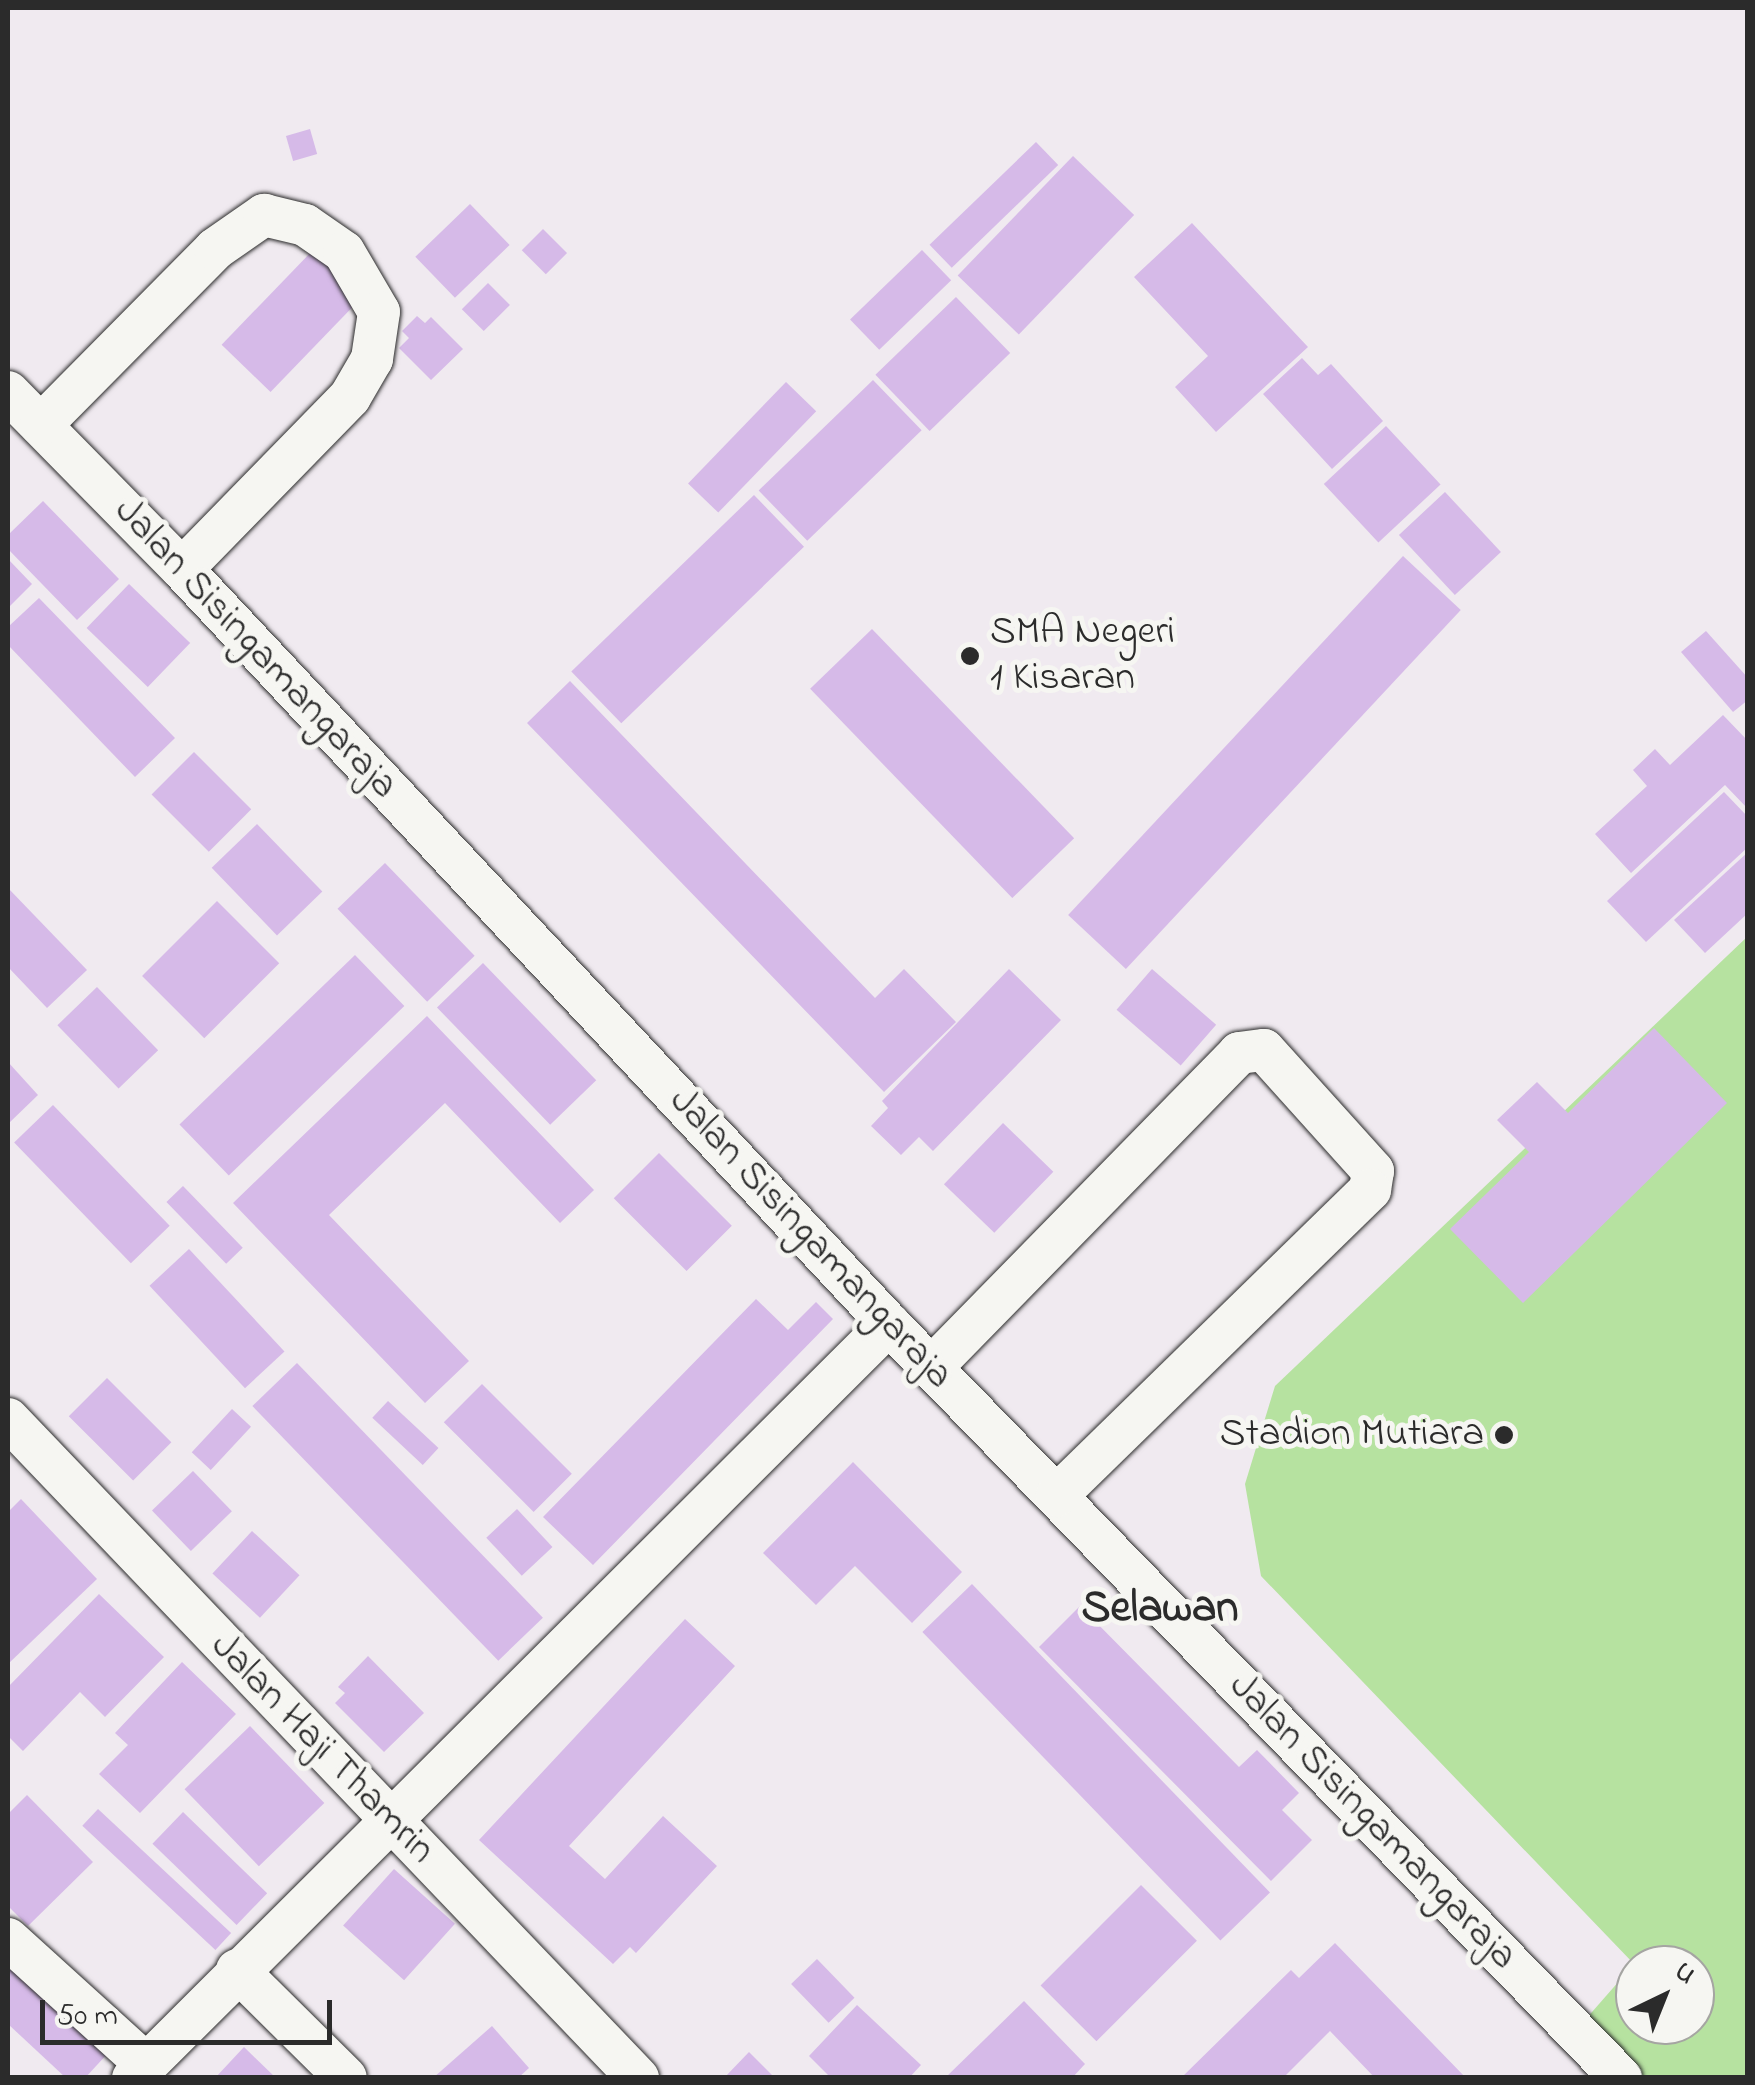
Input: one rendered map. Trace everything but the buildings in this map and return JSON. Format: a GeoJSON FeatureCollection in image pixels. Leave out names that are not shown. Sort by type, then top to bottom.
{"type":"FeatureCollection","features":[{"type":"Feature","properties":{"kind":"street"},"geometry":{"type":"LineString","coordinates":[[41,425],[216,248],[264,215],[305,224],[344,252],[379,312],[372,359],[350,397],[182,569]]}},
{"type":"Feature","properties":{"kind":"street","name":"Jalan Sisingamangaraja"},"geometry":{"type":"LineString","coordinates":[[8,392],[182,569],[889,1324],[1621,2078]]}},
{"type":"Feature","properties":{"kind":"street"},"geometry":{"type":"LineString","coordinates":[[932,1368],[1239,1053],[1264,1050],[1374,1172],[1370,1190],[1056,1496]]}},
{"type":"Feature","properties":{"kind":"street"},"geometry":{"type":"LineString","coordinates":[[8,1939],[139,2071],[889,1324]]}},
{"type":"Feature","properties":{"kind":"street","name":"Jalan Haji Thamrin"},"geometry":{"type":"LineString","coordinates":[[8,1419],[638,2078]]}},
{"type":"Feature","properties":{"kind":"street"},"geometry":{"type":"LineString","coordinates":[[237,1970],[346,2078]]}},
{"type":"Feature","properties":{"kind":"green space","name":"Stadion Mutiara"},"geometry":{"type":"Polygon","coordinates":[[[1747,937],[1747,2077],[1640,2077],[1585,2020],[1615,1986],[1615,2045],[1715,2045],[1715,1945],[1616,1945],[1261,1576],[1245,1484],[1275,1386],[1747,937]]]}},
{"type":"Feature","properties":{"kind":"place","name":"SMA Negeri 1 Kisaran"},"geometry":{"type":"Point","coordinates":[970,656]}},
{"type":"Feature","properties":{"kind":"place","name":"Stadion Mutiara"},"geometry":{"type":"Point","coordinates":[1504,1435]}},
{"type":"Feature","properties":{"kind":"district","name":"Selawan"},"geometry":{"type":"Point","coordinates":[1160,1610]}}]}
